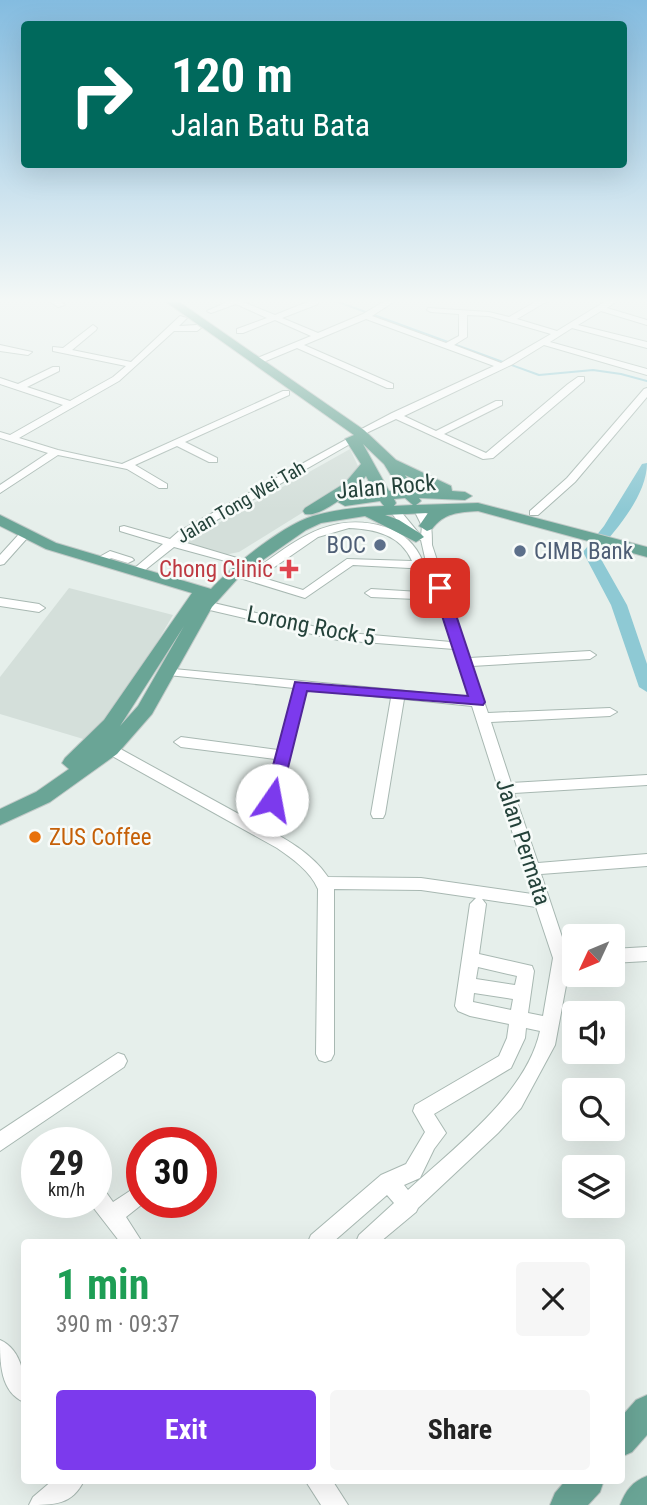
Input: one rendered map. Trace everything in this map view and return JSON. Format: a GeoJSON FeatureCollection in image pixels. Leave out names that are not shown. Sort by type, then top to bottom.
{"type":"FeatureCollection","features":[{"type":"Feature","properties":{"kind":"main road"},"geometry":{"type":"LineString","coordinates":[[254,369],[356,436],[383,495],[394,510]]}},
{"type":"Feature","properties":{"kind":"main road"},"geometry":{"type":"LineString","coordinates":[[260,369],[282,390]]}},
{"type":"Feature","properties":{"kind":"main road"},"geometry":{"type":"LineString","coordinates":[[269,369],[390,462],[464,502]]}},
{"type":"Feature","properties":{"kind":"main road"},"geometry":{"type":"LineString","coordinates":[[390,462],[418,508]]}},
{"type":"Feature","properties":{"kind":"main road"},"geometry":{"type":"LineString","coordinates":[[310,511],[350,486],[368,464]]}},
{"type":"Feature","properties":{"kind":"main road","name":"Jalan Rock"},"geometry":{"type":"LineString","coordinates":[[0,807],[39,787],[104,736],[130,702],[177,621],[310,511],[383,495],[408,493],[534,513],[584,531]]}},
{"type":"Feature","properties":{"kind":"main road"},"geometry":{"type":"LineString","coordinates":[[351,512],[394,523],[423,536],[434,516],[464,502]]}},
{"type":"Feature","properties":{"kind":"main road","name":"Jalan Rock"},"geometry":{"type":"LineString","coordinates":[[239,570],[301,527],[328,516],[464,502],[615,539],[647,543]]}},
{"type":"Feature","properties":{"kind":"main road"},"geometry":{"type":"LineString","coordinates":[[0,520],[25,534],[97,561],[132,566],[204,598]]}},
{"type":"Feature","properties":{"kind":"main road","name":"Jalan Rock"},"geometry":{"type":"LineString","coordinates":[[615,539],[647,552]]}},
{"type":"Feature","properties":{"kind":"main road","name":"Jalan Rock"},"geometry":{"type":"LineString","coordinates":[[0,818],[43,797],[110,750],[145,710],[168,671],[204,598]]}},
{"type":"Feature","properties":{"kind":"main road"},"geometry":{"type":"LineString","coordinates":[[625,1436],[647,1411]]}},
{"type":"Feature","properties":{"kind":"main road"},"geometry":{"type":"LineString","coordinates":[[567,1505],[585,1484]]}},
{"type":"Feature","properties":{"kind":"main road"},"geometry":{"type":"LineString","coordinates":[[636,1505],[647,1492]]}},
{"type":"Feature","properties":{"kind":"street"},"geometry":{"type":"LineString","coordinates":[[19,387],[56,369]]}},
{"type":"Feature","properties":{"kind":"street"},"geometry":{"type":"LineString","coordinates":[[11,438],[116,379],[128,369]]}},
{"type":"Feature","properties":{"kind":"street"},"geometry":{"type":"LineString","coordinates":[[352,369],[390,386]]}},
{"type":"Feature","properties":{"kind":"street","name":"Jalan Tong Wei Tah"},"geometry":{"type":"LineString","coordinates":[[132,566],[356,436],[494,369]]}},
{"type":"Feature","properties":{"kind":"street"},"geometry":{"type":"LineString","coordinates":[[395,415],[483,456],[489,456],[570,386],[582,380]]}},
{"type":"Feature","properties":{"kind":"street"},"geometry":{"type":"LineString","coordinates":[[0,382],[70,404]]}},
{"type":"Feature","properties":{"kind":"street"},"geometry":{"type":"LineString","coordinates":[[0,435],[56,452],[122,467],[282,390]]}},
{"type":"Feature","properties":{"kind":"street"},"geometry":{"type":"LineString","coordinates":[[534,513],[571,480],[647,391]]}},
{"type":"Feature","properties":{"kind":"street"},"geometry":{"type":"LineString","coordinates":[[437,434],[499,403]]}},
{"type":"Feature","properties":{"kind":"street"},"geometry":{"type":"LineString","coordinates":[[177,442],[213,460]]}},
{"type":"Feature","properties":{"kind":"street"},"geometry":{"type":"LineString","coordinates":[[0,490],[56,452]]}},
{"type":"Feature","properties":{"kind":"street"},"geometry":{"type":"LineString","coordinates":[[127,465],[163,486]]}},
{"type":"Feature","properties":{"kind":"street","name":"Jalan Permata"},"geometry":{"type":"LineString","coordinates":[[418,508],[426,566],[443,597],[543,902],[562,945]]}},
{"type":"Feature","properties":{"kind":"street"},"geometry":{"type":"LineString","coordinates":[[394,510],[423,536]]}},
{"type":"Feature","properties":{"kind":"street"},"geometry":{"type":"LineString","coordinates":[[239,570],[340,524],[357,523],[377,527],[397,536],[426,566]]}},
{"type":"Feature","properties":{"kind":"street"},"geometry":{"type":"LineString","coordinates":[[124,529],[170,542],[305,594],[351,561],[426,566]]}},
{"type":"Feature","properties":{"kind":"street"},"geometry":{"type":"LineString","coordinates":[[0,562],[25,534]]}},
{"type":"Feature","properties":{"kind":"street"},"geometry":{"type":"LineString","coordinates":[[371,593],[443,597]]}},
{"type":"Feature","properties":{"kind":"street","name":"Lorong Rock 5"},"geometry":{"type":"LineString","coordinates":[[204,598],[338,636],[459,646]]}},
{"type":"Feature","properties":{"kind":"street"},"geometry":{"type":"LineString","coordinates":[[0,602],[39,608]]}},
{"type":"Feature","properties":{"kind":"street"},"geometry":{"type":"LineString","coordinates":[[464,662],[590,655]]}},
{"type":"Feature","properties":{"kind":"street"},"geometry":{"type":"LineString","coordinates":[[168,671],[478,702]]}},
{"type":"Feature","properties":{"kind":"street"},"geometry":{"type":"LineString","coordinates":[[248,825],[272,800],[301,685]]}},
{"type":"Feature","properties":{"kind":"street"},"geometry":{"type":"LineString","coordinates":[[378,814],[398,695]]}},
{"type":"Feature","properties":{"kind":"street"},"geometry":{"type":"LineString","coordinates":[[483,718],[610,712]]}},
{"type":"Feature","properties":{"kind":"street"},"geometry":{"type":"LineString","coordinates":[[181,742],[282,755]]}},
{"type":"Feature","properties":{"kind":"street"},"geometry":{"type":"LineString","coordinates":[[110,750],[292,850],[324,883],[325,1054]]}},
{"type":"Feature","properties":{"kind":"street"},"geometry":{"type":"LineString","coordinates":[[506,788],[643,780]]}},
{"type":"Feature","properties":{"kind":"street"},"geometry":{"type":"LineString","coordinates":[[532,869],[647,860]]}},
{"type":"Feature","properties":{"kind":"street"},"geometry":{"type":"LineString","coordinates":[[324,883],[421,884],[543,902]]}},
{"type":"Feature","properties":{"kind":"street"},"geometry":{"type":"LineString","coordinates":[[478,904],[466,1008],[550,1025]]}},
{"type":"Feature","properties":{"kind":"street"},"geometry":{"type":"LineString","coordinates":[[625,955],[647,954]]}},
{"type":"Feature","properties":{"kind":"street"},"geometry":{"type":"LineString","coordinates":[[322,1239],[388,1182],[413,1171],[436,1130],[422,1111],[502,1066],[512,1049],[527,974],[523,968],[470,959]]}},
{"type":"Feature","properties":{"kind":"street","name":"Jalan Permata"},"geometry":{"type":"LineString","coordinates":[[369,1239],[491,1128],[514,1101],[546,1045],[562,980]]}},
{"type":"Feature","properties":{"kind":"street"},"geometry":{"type":"LineString","coordinates":[[467,985],[524,994]]}},
{"type":"Feature","properties":{"kind":"street"},"geometry":{"type":"LineString","coordinates":[[0,1142],[118,1061]]}},
{"type":"Feature","properties":{"kind":"street"},"geometry":{"type":"LineString","coordinates":[[388,1182],[409,1205]]}},
{"type":"Feature","properties":{"kind":"street"},"geometry":{"type":"LineString","coordinates":[[112,1215],[126,1204]]}},
{"type":"Feature","properties":{"kind":"street"},"geometry":{"type":"LineString","coordinates":[[112,1217],[130,1239]]}},
{"type":"Feature","properties":{"kind":"street"},"geometry":{"type":"LineString","coordinates":[[0,1351],[21,1386]]}},
{"type":"Feature","properties":{"kind":"street"},"geometry":{"type":"LineString","coordinates":[[41,1505],[67,1484]]}},
{"type":"Feature","properties":{"kind":"street"},"geometry":{"type":"LineString","coordinates":[[320,1484],[336,1505]]}},
{"type":"Feature","properties":{"kind":"shaded area"},"geometry":{"type":"Polygon","coordinates":[[[350,449],[358,466],[357,473],[347,485],[239,552],[224,555],[183,543],[350,449]]]}},
{"type":"Feature","properties":{"kind":"shaded area"},"geometry":{"type":"Polygon","coordinates":[[[69,588],[173,615],[138,675],[90,741],[0,714],[0,677],[69,588]]]}},
{"type":"Feature","properties":{"kind":"waterway"},"geometry":{"type":"LineString","coordinates":[[523,369],[539,375],[593,370],[647,381]]}},
{"type":"Feature","properties":{"kind":"waterway"},"geometry":{"type":"LineString","coordinates":[[647,467],[610,528],[590,552],[619,605],[647,687]]}},
{"type":"Feature","properties":{"kind":"place","name":"BOC"},"geometry":{"type":"Point","coordinates":[380,545]}},
{"type":"Feature","properties":{"kind":"place","name":"CIMB Bank"},"geometry":{"type":"Point","coordinates":[520,551]}},
{"type":"Feature","properties":{"kind":"place","name":"Chong Clinic"},"geometry":{"type":"Point","coordinates":[289,569]}},
{"type":"Feature","properties":{"kind":"place","name":"ZUS Coffee"},"geometry":{"type":"Point","coordinates":[35,837]}},
{"type":"Feature","properties":{"kind":"route"},"geometry":{"type":"LineString","coordinates":[[272,800],[301,685],[478,702],[440,588]]}}]}
